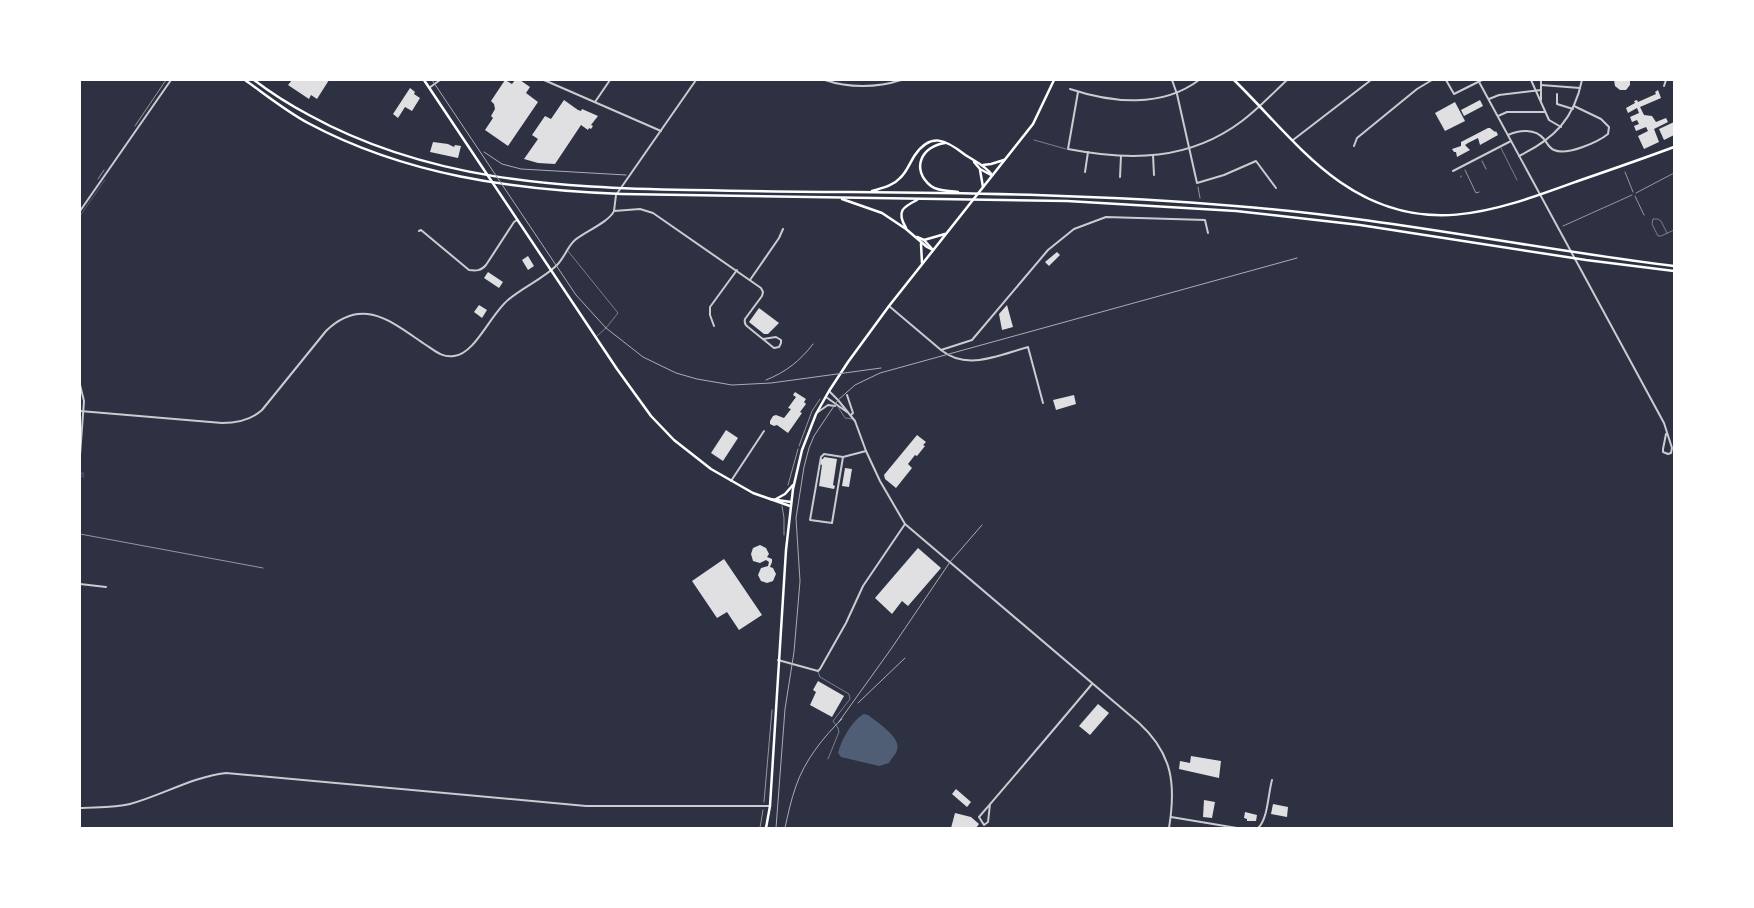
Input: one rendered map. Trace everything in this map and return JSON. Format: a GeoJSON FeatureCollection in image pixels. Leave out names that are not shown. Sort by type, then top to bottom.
{"type":"FeatureCollection","features":[{"type":"Feature","properties":{"kind":"main road"},"geometry":{"type":"LineString","coordinates":[[245,80],[308,122],[365,149],[391,159],[484,182],[614,194],[1067,201],[1236,211],[1369,226],[1586,260],[1674,271]]}},
{"type":"Feature","properties":{"kind":"main road"},"geometry":{"type":"LineString","coordinates":[[254,80],[281,99],[330,127],[374,146],[420,161],[502,178],[617,189],[994,194],[1235,206],[1421,228],[1586,255],[1674,266]]}},
{"type":"Feature","properties":{"kind":"main road"},"geometry":{"type":"LineString","coordinates":[[424,80],[634,394],[657,422],[674,440],[697,459],[731,481],[753,493],[782,504],[791,504]]}},
{"type":"Feature","properties":{"kind":"main road"},"geometry":{"type":"LineString","coordinates":[[766,828],[770,806],[778,660],[791,504],[802,450],[829,391],[889,306],[1033,124],[1054,80]]}},
{"type":"Feature","properties":{"kind":"main road"},"geometry":{"type":"LineString","coordinates":[[1234,80],[1314,161],[1355,191],[1372,200],[1404,211],[1433,216],[1468,214],[1499,208],[1674,147]]}},
{"type":"Feature","properties":{"kind":"main road"},"geometry":{"type":"LineString","coordinates":[[869,192],[892,184],[901,178],[915,155],[926,143],[938,140],[955,147],[982,165],[992,175]]}},
{"type":"Feature","properties":{"kind":"main road"},"geometry":{"type":"LineString","coordinates":[[947,143],[935,145],[924,152],[920,162],[922,172],[928,182],[936,189],[964,194]]}},
{"type":"Feature","properties":{"kind":"main road"},"geometry":{"type":"LineString","coordinates":[[982,165],[1004,160]]}},
{"type":"Feature","properties":{"kind":"main road"},"geometry":{"type":"LineString","coordinates":[[974,161],[980,169],[992,175]]}},
{"type":"Feature","properties":{"kind":"main road"},"geometry":{"type":"LineString","coordinates":[[980,169],[983,187]]}},
{"type":"Feature","properties":{"kind":"main road"},"geometry":{"type":"LineString","coordinates":[[839,198],[882,213],[933,250]]}},
{"type":"Feature","properties":{"kind":"main road"},"geometry":{"type":"LineString","coordinates":[[906,229],[901,219],[902,211],[904,207],[918,199]]}},
{"type":"Feature","properties":{"kind":"main road"},"geometry":{"type":"LineString","coordinates":[[922,241],[945,234]]}},
{"type":"Feature","properties":{"kind":"main road"},"geometry":{"type":"LineString","coordinates":[[922,241],[922,264]]}},
{"type":"Feature","properties":{"kind":"main road"},"geometry":{"type":"LineString","coordinates":[[776,499],[786,494],[794,484]]}},
{"type":"Feature","properties":{"kind":"main road"},"geometry":{"type":"LineString","coordinates":[[769,499],[776,499],[791,504]]}},
{"type":"Feature","properties":{"kind":"street"},"geometry":{"type":"LineString","coordinates":[[80,211],[171,80]]}},
{"type":"Feature","properties":{"kind":"street"},"geometry":{"type":"LineString","coordinates":[[429,88],[440,80]]}},
{"type":"Feature","properties":{"kind":"street"},"geometry":{"type":"LineString","coordinates":[[544,80],[661,131]]}},
{"type":"Feature","properties":{"kind":"street"},"geometry":{"type":"LineString","coordinates":[[595,102],[610,80]]}},
{"type":"Feature","properties":{"kind":"street"},"geometry":{"type":"LineString","coordinates":[[82,411],[222,424],[244,421],[262,410],[326,331],[338,320],[354,314],[362,313],[380,316],[390,320],[438,353],[444,355],[455,356],[468,351],[493,314],[507,301],[560,262],[575,240],[610,217],[614,211],[616,195],[696,80]]}},
{"type":"Feature","properties":{"kind":"street"},"geometry":{"type":"LineString","coordinates":[[825,80],[845,85],[864,86],[887,84],[901,80]]}},
{"type":"Feature","properties":{"kind":"street"},"geometry":{"type":"LineString","coordinates":[[1172,80],[1177,94],[1197,183],[1224,175],[1256,161],[1276,188]]}},
{"type":"Feature","properties":{"kind":"street"},"geometry":{"type":"LineString","coordinates":[[1070,89],[1107,99],[1146,100],[1177,94],[1199,80]]}},
{"type":"Feature","properties":{"kind":"street"},"geometry":{"type":"LineString","coordinates":[[1078,92],[1068,149],[1121,156],[1153,155],[1190,150],[1208,142],[1231,129],[1287,80]]}},
{"type":"Feature","properties":{"kind":"street"},"geometry":{"type":"LineString","coordinates":[[1293,140],[1371,80]]}},
{"type":"Feature","properties":{"kind":"street"},"geometry":{"type":"LineString","coordinates":[[1354,146],[1358,138],[1416,90],[1432,80]]}},
{"type":"Feature","properties":{"kind":"street"},"geometry":{"type":"LineString","coordinates":[[1446,80],[1454,94],[1480,80],[1519,156],[1664,423],[1672,450],[1668,454],[1664,453],[1662,449],[1666,434]]}},
{"type":"Feature","properties":{"kind":"street"},"geometry":{"type":"LineString","coordinates":[[1531,80],[1549,120],[1561,127]]}},
{"type":"Feature","properties":{"kind":"street"},"geometry":{"type":"LineString","coordinates":[[1541,80],[1541,102]]}},
{"type":"Feature","properties":{"kind":"street"},"geometry":{"type":"LineString","coordinates":[[1519,156],[1546,142],[1561,127],[1574,107],[1582,80]]}},
{"type":"Feature","properties":{"kind":"street"},"geometry":{"type":"LineString","coordinates":[[1664,86],[1666,80]]}},
{"type":"Feature","properties":{"kind":"street"},"geometry":{"type":"LineString","coordinates":[[1541,86],[1580,88]]}},
{"type":"Feature","properties":{"kind":"street"},"geometry":{"type":"LineString","coordinates":[[1489,99],[1498,95],[1541,90]]}},
{"type":"Feature","properties":{"kind":"street"},"geometry":{"type":"LineString","coordinates":[[1508,135],[1520,131],[1534,132],[1540,135],[1551,149],[1564,152],[1585,146],[1608,134],[1609,127],[1605,121],[1574,107],[1556,104],[1557,94]]}},
{"type":"Feature","properties":{"kind":"street"},"geometry":{"type":"LineString","coordinates":[[1498,116],[1507,112],[1545,112]]}},
{"type":"Feature","properties":{"kind":"street"},"geometry":{"type":"LineString","coordinates":[[1453,171],[1512,141]]}},
{"type":"Feature","properties":{"kind":"street"},"geometry":{"type":"LineString","coordinates":[[1085,172],[1088,152]]}},
{"type":"Feature","properties":{"kind":"street"},"geometry":{"type":"LineString","coordinates":[[1153,155],[1154,175]]}},
{"type":"Feature","properties":{"kind":"street"},"geometry":{"type":"LineString","coordinates":[[1120,177],[1121,156]]}},
{"type":"Feature","properties":{"kind":"street"},"geometry":{"type":"LineString","coordinates":[[614,211],[640,209],[652,213],[761,288],[762,296],[745,319],[746,325],[763,339],[774,348],[779,347],[782,343],[776,337],[763,339]]}},
{"type":"Feature","properties":{"kind":"street"},"geometry":{"type":"LineString","coordinates":[[941,350],[972,340],[1050,247],[1074,229],[1106,217],[1140,217],[1205,220],[1208,233]]}},
{"type":"Feature","properties":{"kind":"street"},"geometry":{"type":"LineString","coordinates":[[419,231],[421,230],[469,270],[476,271],[486,265],[517,220]]}},
{"type":"Feature","properties":{"kind":"street"},"geometry":{"type":"LineString","coordinates":[[750,280],[779,238],[783,229]]}},
{"type":"Feature","properties":{"kind":"street"},"geometry":{"type":"LineString","coordinates":[[714,326],[710,315],[710,307],[737,270]]}},
{"type":"Feature","properties":{"kind":"street"},"geometry":{"type":"LineString","coordinates":[[889,306],[953,358],[977,361],[1028,347],[1043,403]]}},
{"type":"Feature","properties":{"kind":"street"},"geometry":{"type":"LineString","coordinates":[[80,385],[84,401],[80,455]]}},
{"type":"Feature","properties":{"kind":"street"},"geometry":{"type":"LineString","coordinates":[[829,391],[854,419],[866,451],[886,492],[905,524],[1144,727],[1158,744],[1171,776],[1173,797],[1169,828]]}},
{"type":"Feature","properties":{"kind":"street"},"geometry":{"type":"LineString","coordinates":[[847,396],[853,413],[850,414]]}},
{"type":"Feature","properties":{"kind":"street"},"geometry":{"type":"LineString","coordinates":[[826,397],[850,414]]}},
{"type":"Feature","properties":{"kind":"street"},"geometry":{"type":"LineString","coordinates":[[818,412],[828,405],[838,406]]}},
{"type":"Feature","properties":{"kind":"street"},"geometry":{"type":"LineString","coordinates":[[731,481],[764,431]]}},
{"type":"Feature","properties":{"kind":"street"},"geometry":{"type":"LineString","coordinates":[[843,457],[832,523],[810,520],[821,457],[824,454],[843,457],[866,451]]}},
{"type":"Feature","properties":{"kind":"street"},"geometry":{"type":"LineString","coordinates":[[778,660],[818,671],[820,669],[842,632],[863,586],[905,524]]}},
{"type":"Feature","properties":{"kind":"street"},"geometry":{"type":"LineString","coordinates":[[80,584],[106,587]]}},
{"type":"Feature","properties":{"kind":"street"},"geometry":{"type":"LineString","coordinates":[[1035,641],[1038,638]]}},
{"type":"Feature","properties":{"kind":"street"},"geometry":{"type":"LineString","coordinates":[[990,804],[988,822],[984,825],[979,817],[990,804],[1092,684]]}},
{"type":"Feature","properties":{"kind":"street"},"geometry":{"type":"LineString","coordinates":[[80,808],[122,806],[200,778],[226,773],[586,806],[770,806]]}},
{"type":"Feature","properties":{"kind":"street"},"geometry":{"type":"LineString","coordinates":[[1258,828],[1264,820],[1272,780]]}},
{"type":"Feature","properties":{"kind":"street"},"geometry":{"type":"LineString","coordinates":[[1171,817],[1237,828]]}},
{"type":"Feature","properties":{"kind":"lane"},"geometry":{"type":"LineString","coordinates":[[1034,140],[1068,149]]}},
{"type":"Feature","properties":{"kind":"lane"},"geometry":{"type":"LineString","coordinates":[[1500,147],[1517,180]]}},
{"type":"Feature","properties":{"kind":"lane"},"geometry":{"type":"LineString","coordinates":[[1667,233],[1660,220],[1653,219],[1652,224],[1656,235],[1661,236],[1674,230]]}},
{"type":"Feature","properties":{"kind":"lane"},"geometry":{"type":"LineString","coordinates":[[567,250],[573,255],[618,313],[606,328],[596,336]]}},
{"type":"Feature","properties":{"kind":"lane"},"geometry":{"type":"LineString","coordinates":[[838,406],[845,418],[854,419]]}},
{"type":"Feature","properties":{"kind":"lane"},"geometry":{"type":"LineString","coordinates":[[818,671],[820,677],[850,696],[850,699],[833,721],[839,732],[828,759]]}},
{"type":"Feature","properties":{"kind":"path"},"geometry":{"type":"LineString","coordinates":[[1480,157],[1486,169]]}},
{"type":"Feature","properties":{"kind":"path"},"geometry":{"type":"LineString","coordinates":[[1463,166],[1476,193],[1479,192]]}},
{"type":"Feature","properties":{"kind":"path"},"geometry":{"type":"LineString","coordinates":[[1625,172],[1633,192]]}},
{"type":"Feature","properties":{"kind":"path"},"geometry":{"type":"LineString","coordinates":[[1636,193],[1674,173]]}},
{"type":"Feature","properties":{"kind":"path"},"geometry":{"type":"LineString","coordinates":[[1197,183],[1200,198]]}},
{"type":"Feature","properties":{"kind":"path"},"geometry":{"type":"LineString","coordinates":[[1564,226],[1632,195]]}},
{"type":"Feature","properties":{"kind":"path"},"geometry":{"type":"LineString","coordinates":[[1635,196],[1644,215]]}},
{"type":"Feature","properties":{"kind":"path"},"geometry":{"type":"LineString","coordinates":[[782,504],[784,535]]}},
{"type":"Feature","properties":{"kind":"path"},"geometry":{"type":"LineString","coordinates":[[80,534],[263,568]]}},
{"type":"Feature","properties":{"kind":"path"},"geometry":{"type":"LineString","coordinates":[[760,828],[764,805],[773,704]]}},
{"type":"Feature","properties":{"kind":"water"},"geometry":{"type":"Polygon","coordinates":[[[864,714],[882,726],[896,740],[897,750],[889,763],[879,766],[841,757],[838,753],[848,731],[855,721],[864,714]]]}},
{"type":"Feature","properties":{"kind":"building"},"geometry":{"type":"Polygon","coordinates":[[[292,80],[329,80],[317,99],[311,95],[309,99],[288,85],[292,80]]]}},
{"type":"Feature","properties":{"kind":"building"},"geometry":{"type":"Polygon","coordinates":[[[505,80],[512,84],[515,80],[520,80],[530,87],[526,93],[538,102],[508,146],[485,130],[493,118],[491,116],[495,109],[491,101],[505,80]]]}},
{"type":"Feature","properties":{"kind":"building"},"geometry":{"type":"Polygon","coordinates":[[[1614,80],[1630,80],[1630,85],[1626,90],[1620,90],[1615,86],[1614,80]]]}},
{"type":"Feature","properties":{"kind":"building"},"geometry":{"type":"Polygon","coordinates":[[[410,88],[420,98],[412,111],[405,107],[398,118],[393,114],[410,88]]]}},
{"type":"Feature","properties":{"kind":"building"},"geometry":{"type":"Polygon","coordinates":[[[1658,90],[1661,98],[1640,107],[1644,115],[1652,116],[1656,122],[1666,118],[1668,122],[1654,129],[1659,142],[1644,149],[1638,136],[1648,131],[1646,127],[1636,131],[1634,126],[1639,124],[1637,120],[1632,122],[1630,117],[1639,113],[1637,108],[1628,113],[1626,108],[1635,103],[1634,101],[1637,100],[1638,102],[1656,94],[1655,92],[1658,90]]]}},
{"type":"Feature","properties":{"kind":"building"},"geometry":{"type":"Polygon","coordinates":[[[564,100],[578,110],[581,111],[582,109],[598,116],[591,125],[593,126],[591,129],[589,128],[588,130],[581,125],[555,164],[538,163],[524,159],[538,139],[532,135],[545,116],[551,119],[564,100]]]}},
{"type":"Feature","properties":{"kind":"building"},"geometry":{"type":"Polygon","coordinates":[[[1480,100],[1483,106],[1464,116],[1461,110],[1480,100]]]}},
{"type":"Feature","properties":{"kind":"building"},"geometry":{"type":"Polygon","coordinates":[[[1455,102],[1465,121],[1445,131],[1435,113],[1455,102]]]}},
{"type":"Feature","properties":{"kind":"building"},"geometry":{"type":"Polygon","coordinates":[[[1674,122],[1674,135],[1664,140],[1659,129],[1674,122]]]}},
{"type":"Feature","properties":{"kind":"building"},"geometry":{"type":"Polygon","coordinates":[[[1488,128],[1496,131],[1498,135],[1480,145],[1478,138],[1468,143],[1465,145],[1470,150],[1457,157],[1456,152],[1452,149],[1461,146],[1461,142],[1488,128]]]}},
{"type":"Feature","properties":{"kind":"building"},"geometry":{"type":"Polygon","coordinates":[[[433,142],[448,144],[454,147],[455,145],[461,146],[458,158],[430,152],[433,142]]]}},
{"type":"Feature","properties":{"kind":"building"},"geometry":{"type":"Polygon","coordinates":[[[1057,252],[1060,255],[1049,266],[1045,262],[1057,252]]]}},
{"type":"Feature","properties":{"kind":"building"},"geometry":{"type":"Polygon","coordinates":[[[528,256],[534,266],[528,270],[522,260],[528,256]]]}},
{"type":"Feature","properties":{"kind":"building"},"geometry":{"type":"Polygon","coordinates":[[[488,272],[503,282],[499,288],[484,278],[488,272]]]}},
{"type":"Feature","properties":{"kind":"building"},"geometry":{"type":"Polygon","coordinates":[[[479,305],[487,310],[482,318],[474,312],[479,305]]]}},
{"type":"Feature","properties":{"kind":"building"},"geometry":{"type":"Polygon","coordinates":[[[1007,305],[1013,327],[1002,330],[999,314],[1007,305]]]}},
{"type":"Feature","properties":{"kind":"building"},"geometry":{"type":"Polygon","coordinates":[[[759,308],[779,323],[768,334],[764,334],[749,322],[759,308]]]}},
{"type":"Feature","properties":{"kind":"building"},"geometry":{"type":"Polygon","coordinates":[[[795,392],[806,399],[804,402],[806,404],[788,433],[777,425],[770,424],[770,421],[776,415],[784,418],[791,409],[788,408],[796,397],[793,395],[795,392]]]}},
{"type":"Feature","properties":{"kind":"building"},"geometry":{"type":"Polygon","coordinates":[[[1074,395],[1076,404],[1056,410],[1053,400],[1074,395]]]}},
{"type":"Feature","properties":{"kind":"building"},"geometry":{"type":"Polygon","coordinates":[[[726,430],[738,438],[723,461],[711,453],[726,430]]]}},
{"type":"Feature","properties":{"kind":"building"},"geometry":{"type":"Polygon","coordinates":[[[917,435],[926,442],[923,445],[925,446],[908,464],[912,468],[896,488],[885,479],[884,475],[917,435]]]}},
{"type":"Feature","properties":{"kind":"building"},"geometry":{"type":"Polygon","coordinates":[[[824,457],[837,459],[834,489],[819,486],[822,465],[820,464],[821,459],[824,457]]]}},
{"type":"Feature","properties":{"kind":"building"},"geometry":{"type":"Polygon","coordinates":[[[845,468],[852,469],[849,487],[842,486],[845,468]]]}},
{"type":"Feature","properties":{"kind":"building"},"geometry":{"type":"Polygon","coordinates":[[[760,545],[766,548],[769,554],[767,557],[772,559],[770,567],[773,568],[776,574],[773,581],[767,583],[761,581],[758,575],[761,568],[768,566],[769,562],[766,560],[760,563],[753,561],[751,554],[753,548],[760,545]]]}},
{"type":"Feature","properties":{"kind":"building"},"geometry":{"type":"Polygon","coordinates":[[[918,548],[941,568],[908,606],[902,601],[892,614],[875,598],[918,548]]]}},
{"type":"Feature","properties":{"kind":"building"},"geometry":{"type":"Polygon","coordinates":[[[724,559],[762,615],[739,630],[727,612],[717,618],[692,581],[724,559]]]}},
{"type":"Feature","properties":{"kind":"building"},"geometry":{"type":"Polygon","coordinates":[[[818,681],[844,696],[832,717],[810,705],[816,692],[813,690],[818,681]]]}},
{"type":"Feature","properties":{"kind":"building"},"geometry":{"type":"Polygon","coordinates":[[[1098,704],[1109,713],[1090,735],[1079,726],[1098,704]]]}},
{"type":"Feature","properties":{"kind":"building"},"geometry":{"type":"Polygon","coordinates":[[[1191,756],[1221,761],[1219,778],[1179,769],[1180,761],[1190,763],[1191,756]]]}},
{"type":"Feature","properties":{"kind":"building"},"geometry":{"type":"Polygon","coordinates":[[[956,789],[971,802],[967,807],[952,794],[956,789]]]}},
{"type":"Feature","properties":{"kind":"building"},"geometry":{"type":"Polygon","coordinates":[[[1204,800],[1215,802],[1212,818],[1203,817],[1204,800]]]}},
{"type":"Feature","properties":{"kind":"building"},"geometry":{"type":"Polygon","coordinates":[[[1273,804],[1288,807],[1287,817],[1271,814],[1273,804]]]}},
{"type":"Feature","properties":{"kind":"building"},"geometry":{"type":"Polygon","coordinates":[[[1245,812],[1257,815],[1256,821],[1247,821],[1244,818],[1245,812]]]}},
{"type":"Feature","properties":{"kind":"building"},"geometry":{"type":"Polygon","coordinates":[[[955,813],[971,817],[979,824],[976,828],[951,828],[955,813]]]}},
{"type":"Feature","properties":{"kind":"waterway"},"geometry":{"type":"LineString","coordinates":[[80,216],[105,180]]}},
{"type":"Feature","properties":{"kind":"waterway"},"geometry":{"type":"LineString","coordinates":[[80,474],[84,475]]}},
{"type":"Feature","properties":{"kind":"waterway"},"geometry":{"type":"LineString","coordinates":[[80,476],[84,477]]}},
{"type":"Feature","properties":{"kind":"railway"},"geometry":{"type":"LineString","coordinates":[[432,80],[576,295],[606,328],[643,357],[676,373],[732,385],[771,383],[881,368]]}},
{"type":"Feature","properties":{"kind":"railway"},"geometry":{"type":"LineString","coordinates":[[484,152],[502,164],[521,169],[626,175]]}},
{"type":"Feature","properties":{"kind":"railway"},"geometry":{"type":"LineString","coordinates":[[776,828],[785,709],[794,652],[800,581],[796,518],[809,448],[814,436],[838,400],[855,385],[880,373],[1297,258]]}},
{"type":"Feature","properties":{"kind":"railway"},"geometry":{"type":"LineString","coordinates":[[766,380],[792,365],[813,344]]}},
{"type":"Feature","properties":{"kind":"railway"},"geometry":{"type":"LineString","coordinates":[[838,723],[950,562],[982,525]]}},
{"type":"Feature","properties":{"kind":"railway"},"geometry":{"type":"LineString","coordinates":[[858,703],[905,658]]}},
{"type":"Feature","properties":{"kind":"railway"},"geometry":{"type":"LineString","coordinates":[[785,828],[799,777],[821,742],[842,719]]}}]}
